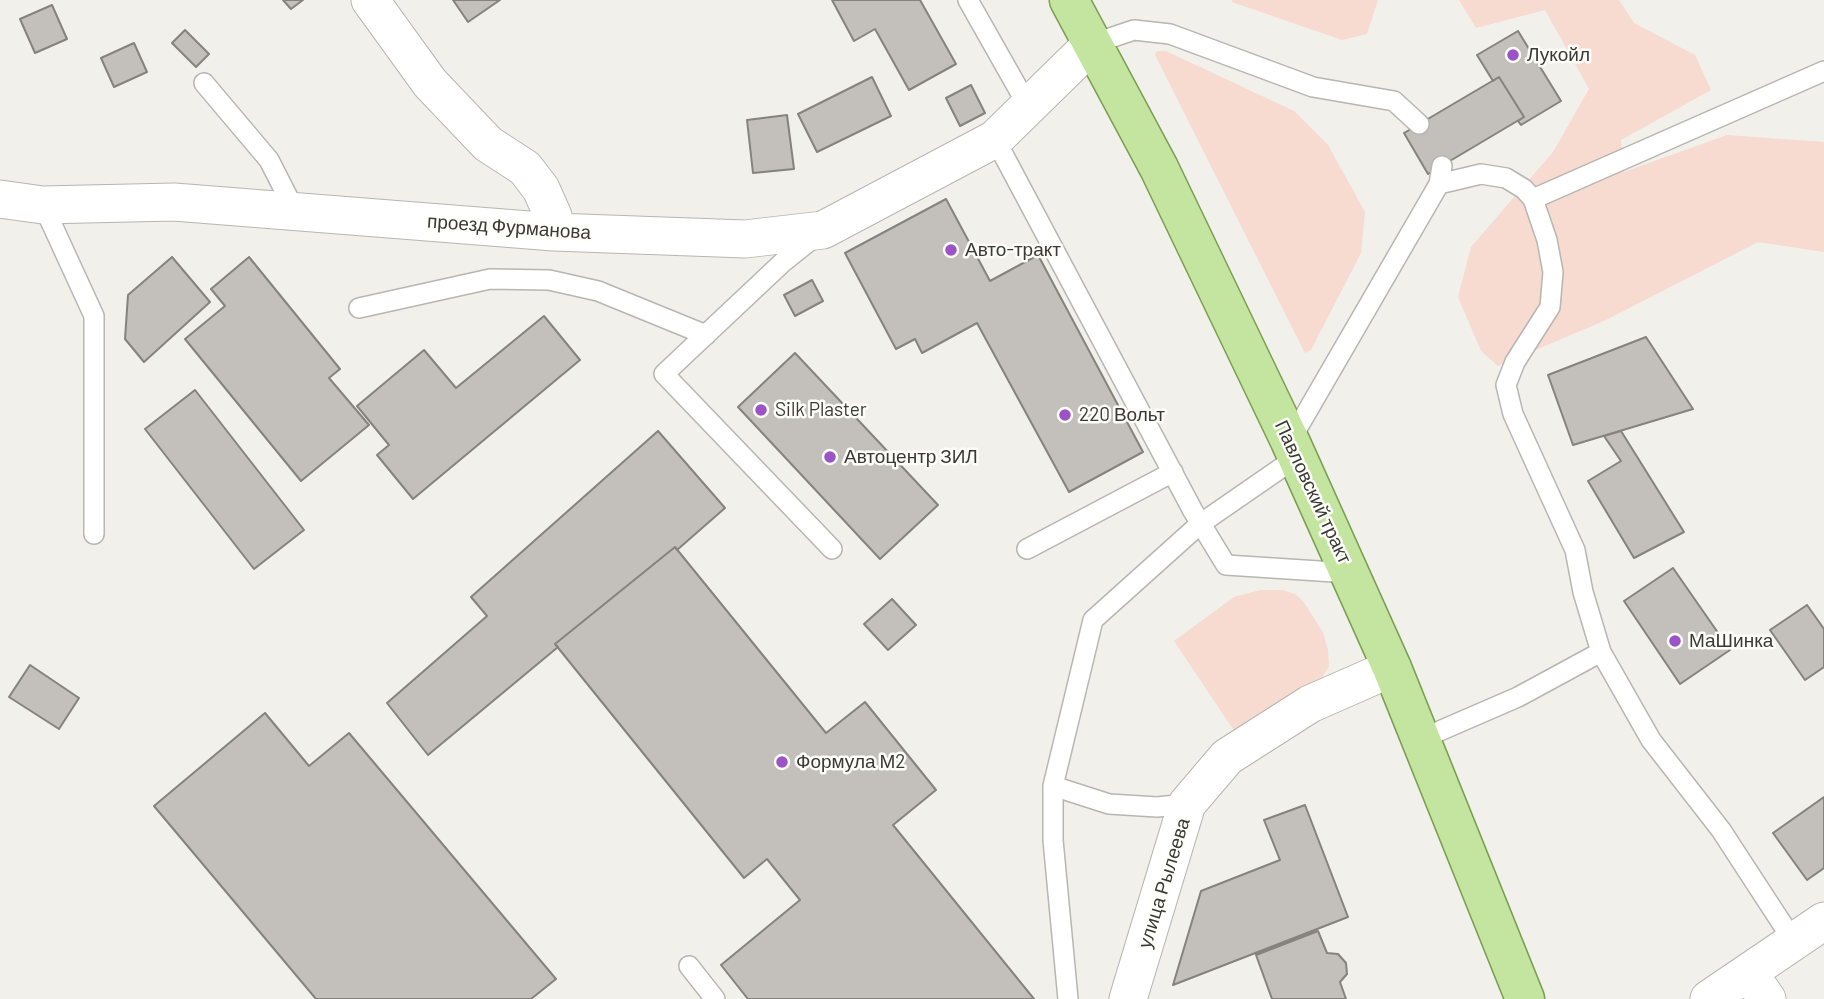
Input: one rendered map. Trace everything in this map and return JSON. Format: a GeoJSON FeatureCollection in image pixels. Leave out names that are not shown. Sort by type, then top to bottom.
{"type":"FeatureCollection","features":[{"type":"Feature","properties":{"kind":"main road","name":"Павловский тракт"},"geometry":{"type":"LineString","coordinates":[[1069,0],[1177,205],[1294,449],[1392,668],[1525,999]]}},
{"type":"Feature","properties":{"kind":"street"},"geometry":{"type":"LineString","coordinates":[[370,0],[430,83],[488,144],[525,168],[541,189],[553,216],[554,232]]}},
{"type":"Feature","properties":{"kind":"street","name":"проезд Фурманова"},"geometry":{"type":"LineString","coordinates":[[0,199],[43,205],[174,202],[554,232],[745,239],[823,230],[995,139],[1092,44]]}},
{"type":"Feature","properties":{"kind":"street","name":"улица Рылеева"},"geometry":{"type":"LineString","coordinates":[[1128,999],[1188,804],[1227,757],[1310,704],[1392,668]]}},
{"type":"Feature","properties":{"kind":"street"},"geometry":{"type":"LineString","coordinates":[[1709,999],[1758,986],[1794,942],[1824,921]]}},
{"type":"Feature","properties":{"kind":"lane"},"geometry":{"type":"LineString","coordinates":[[968,0],[1028,106]]}},
{"type":"Feature","properties":{"kind":"lane"},"geometry":{"type":"LineString","coordinates":[[1092,44],[1134,30],[1170,34],[1314,87],[1394,101],[1419,124]]}},
{"type":"Feature","properties":{"kind":"lane"},"geometry":{"type":"LineString","coordinates":[[1533,199],[1824,71]]}},
{"type":"Feature","properties":{"kind":"lane"},"geometry":{"type":"LineString","coordinates":[[204,83],[269,160],[295,211]]}},
{"type":"Feature","properties":{"kind":"lane"},"geometry":{"type":"LineString","coordinates":[[995,139],[1200,524],[1226,565],[1350,573]]}},
{"type":"Feature","properties":{"kind":"lane"},"geometry":{"type":"LineString","coordinates":[[1068,999],[1053,840],[1053,786],[1093,620],[1200,524],[1294,449],[1440,175],[1482,174],[1506,178],[1524,188],[1533,199],[1548,240],[1553,272],[1549,307],[1515,362],[1506,386],[1513,414],[1575,550],[1583,592],[1601,652],[1651,740],[1721,830],[1794,942]]}},
{"type":"Feature","properties":{"kind":"lane"},"geometry":{"type":"LineString","coordinates":[[43,205],[94,316],[94,534]]}},
{"type":"Feature","properties":{"kind":"lane"},"geometry":{"type":"LineString","coordinates":[[823,230],[782,263],[664,374],[832,549]]}},
{"type":"Feature","properties":{"kind":"lane"},"geometry":{"type":"LineString","coordinates":[[359,308],[490,279],[549,280],[598,291],[706,335]]}},
{"type":"Feature","properties":{"kind":"lane"},"geometry":{"type":"LineString","coordinates":[[1027,549],[1173,472]]}},
{"type":"Feature","properties":{"kind":"lane"},"geometry":{"type":"LineString","coordinates":[[1421,739],[1518,697],[1601,652]]}},
{"type":"Feature","properties":{"kind":"lane"},"geometry":{"type":"LineString","coordinates":[[1053,786],[1110,804],[1157,807],[1188,804]]}},
{"type":"Feature","properties":{"kind":"lane"},"geometry":{"type":"LineString","coordinates":[[690,966],[715,999]]}},
{"type":"Feature","properties":{"kind":"shaded area"},"geometry":{"type":"Polygon","coordinates":[[[1232,0],[1378,0],[1367,34],[1342,40],[1232,0]]]}},
{"type":"Feature","properties":{"kind":"shaded area"},"geometry":{"type":"Polygon","coordinates":[[[1459,0],[1619,0],[1634,23],[1695,55],[1711,90],[1621,140],[1624,172],[1727,135],[1824,142],[1824,252],[1758,242],[1606,320],[1498,366],[1481,351],[1458,297],[1471,247],[1553,152],[1589,89],[1545,10],[1476,28],[1459,0]]]}},
{"type":"Feature","properties":{"kind":"shaded area"},"geometry":{"type":"Polygon","coordinates":[[[1157,51],[1166,51],[1294,111],[1328,145],[1365,212],[1361,253],[1311,350],[1305,353],[1155,55],[1157,51]]]}},
{"type":"Feature","properties":{"kind":"shaded area"},"geometry":{"type":"Polygon","coordinates":[[[1260,590],[1282,590],[1295,594],[1303,601],[1323,632],[1329,666],[1321,680],[1237,735],[1174,641],[1234,597],[1260,590]]]}},
{"type":"Feature","properties":{"kind":"building"},"geometry":{"type":"Polygon","coordinates":[[[283,0],[303,0],[291,9],[283,0]]]}},
{"type":"Feature","properties":{"kind":"building"},"geometry":{"type":"Polygon","coordinates":[[[453,0],[500,0],[468,22],[453,0]]]}},
{"type":"Feature","properties":{"kind":"building"},"geometry":{"type":"Polygon","coordinates":[[[832,0],[920,0],[956,64],[909,90],[875,29],[854,41],[832,0]]]}},
{"type":"Feature","properties":{"kind":"building"},"geometry":{"type":"Polygon","coordinates":[[[52,5],[67,39],[35,53],[20,19],[52,5]]]}},
{"type":"Feature","properties":{"kind":"building"},"geometry":{"type":"Polygon","coordinates":[[[185,30],[209,54],[196,67],[172,43],[185,30]]]}},
{"type":"Feature","properties":{"kind":"building"},"geometry":{"type":"Polygon","coordinates":[[[1518,31],[1561,101],[1521,125],[1518,121],[1524,117],[1499,77],[1493,81],[1477,55],[1518,31]]]}},
{"type":"Feature","properties":{"kind":"building"},"geometry":{"type":"Polygon","coordinates":[[[134,43],[147,72],[114,87],[101,58],[134,43]]]}},
{"type":"Feature","properties":{"kind":"building"},"geometry":{"type":"Polygon","coordinates":[[[872,77],[891,116],[817,152],[798,114],[872,77]]]}},
{"type":"Feature","properties":{"kind":"building"},"geometry":{"type":"Polygon","coordinates":[[[1499,77],[1524,117],[1428,174],[1404,133],[1499,77]]]}},
{"type":"Feature","properties":{"kind":"building"},"geometry":{"type":"Polygon","coordinates":[[[971,85],[985,113],[960,126],[946,98],[971,85]]]}},
{"type":"Feature","properties":{"kind":"building"},"geometry":{"type":"Polygon","coordinates":[[[787,115],[794,169],[753,173],[747,120],[787,115]]]}},
{"type":"Feature","properties":{"kind":"building"},"geometry":{"type":"Polygon","coordinates":[[[946,199],[990,281],[1038,255],[1143,452],[1069,492],[977,323],[922,353],[915,339],[896,349],[845,253],[946,199]]]}},
{"type":"Feature","properties":{"kind":"building"},"geometry":{"type":"Polygon","coordinates":[[[172,257],[210,302],[144,362],[125,339],[128,295],[172,257]]]}},
{"type":"Feature","properties":{"kind":"building"},"geometry":{"type":"Polygon","coordinates":[[[249,257],[340,369],[329,378],[369,425],[301,481],[185,339],[225,306],[211,289],[249,257]]]}},
{"type":"Feature","properties":{"kind":"building"},"geometry":{"type":"Polygon","coordinates":[[[812,280],[823,301],[795,316],[784,295],[812,280]]]}},
{"type":"Feature","properties":{"kind":"building"},"geometry":{"type":"Polygon","coordinates":[[[544,316],[580,360],[413,499],[377,455],[389,445],[357,406],[424,350],[456,388],[544,316]]]}},
{"type":"Feature","properties":{"kind":"building"},"geometry":{"type":"Polygon","coordinates":[[[1646,337],[1693,409],[1573,445],[1548,375],[1646,337]]]}},
{"type":"Feature","properties":{"kind":"building"},"geometry":{"type":"Polygon","coordinates":[[[795,353],[938,505],[880,559],[738,407],[795,353]]]}},
{"type":"Feature","properties":{"kind":"building"},"geometry":{"type":"Polygon","coordinates":[[[195,390],[304,530],[254,569],[145,429],[195,390]]]}},
{"type":"Feature","properties":{"kind":"building"},"geometry":{"type":"Polygon","coordinates":[[[658,431],[725,508],[677,550],[675,547],[555,644],[558,647],[428,755],[387,703],[487,616],[471,597],[658,431]]]}},
{"type":"Feature","properties":{"kind":"building"},"geometry":{"type":"Polygon","coordinates":[[[1621,431],[1684,532],[1634,558],[1588,481],[1621,461],[1604,436],[1621,431]]]}},
{"type":"Feature","properties":{"kind":"building","name":"Формула М2"},"geometry":{"type":"Polygon","coordinates":[[[675,547],[826,733],[865,702],[936,790],[893,825],[1034,999],[748,999],[721,965],[800,900],[767,859],[744,878],[555,644],[675,547]]]}},
{"type":"Feature","properties":{"kind":"building"},"geometry":{"type":"Polygon","coordinates":[[[1673,568],[1730,650],[1680,684],[1624,601],[1673,568]]]}},
{"type":"Feature","properties":{"kind":"building"},"geometry":{"type":"Polygon","coordinates":[[[892,599],[916,625],[888,650],[864,624],[892,599]]]}},
{"type":"Feature","properties":{"kind":"building"},"geometry":{"type":"Polygon","coordinates":[[[1807,605],[1824,629],[1824,667],[1805,680],[1770,630],[1807,605]]]}},
{"type":"Feature","properties":{"kind":"building"},"geometry":{"type":"Polygon","coordinates":[[[30,665],[79,698],[59,729],[9,697],[30,665]]]}},
{"type":"Feature","properties":{"kind":"building"},"geometry":{"type":"Polygon","coordinates":[[[265,713],[309,766],[349,733],[556,979],[531,999],[316,999],[154,806],[265,713]]]}},
{"type":"Feature","properties":{"kind":"building"},"geometry":{"type":"Polygon","coordinates":[[[1824,797],[1824,868],[1807,880],[1773,833],[1824,797]]]}},
{"type":"Feature","properties":{"kind":"building"},"geometry":{"type":"Polygon","coordinates":[[[1305,805],[1348,917],[1173,985],[1201,891],[1280,860],[1264,820],[1305,805]]]}},
{"type":"Feature","properties":{"kind":"building"},"geometry":{"type":"Polygon","coordinates":[[[1318,931],[1327,953],[1338,954],[1346,963],[1347,974],[1340,982],[1346,999],[1272,999],[1256,955],[1318,931]]]}},
{"type":"Feature","properties":{"kind":"place","name":"Лукойл"},"geometry":{"type":"Point","coordinates":[1513,55]}},
{"type":"Feature","properties":{"kind":"place","name":"Авто-тракт"},"geometry":{"type":"Point","coordinates":[951,250]}},
{"type":"Feature","properties":{"kind":"place","name":"Silk Plaster"},"geometry":{"type":"Point","coordinates":[761,410]}},
{"type":"Feature","properties":{"kind":"place","name":"220 Вольт"},"geometry":{"type":"Point","coordinates":[1065,415]}},
{"type":"Feature","properties":{"kind":"place","name":"Автоцентр ЗИЛ"},"geometry":{"type":"Point","coordinates":[830,457]}},
{"type":"Feature","properties":{"kind":"place","name":"МаШинка"},"geometry":{"type":"Point","coordinates":[1675,641]}},
{"type":"Feature","properties":{"kind":"place","name":"Формула М2"},"geometry":{"type":"Point","coordinates":[782,762]}}]}
